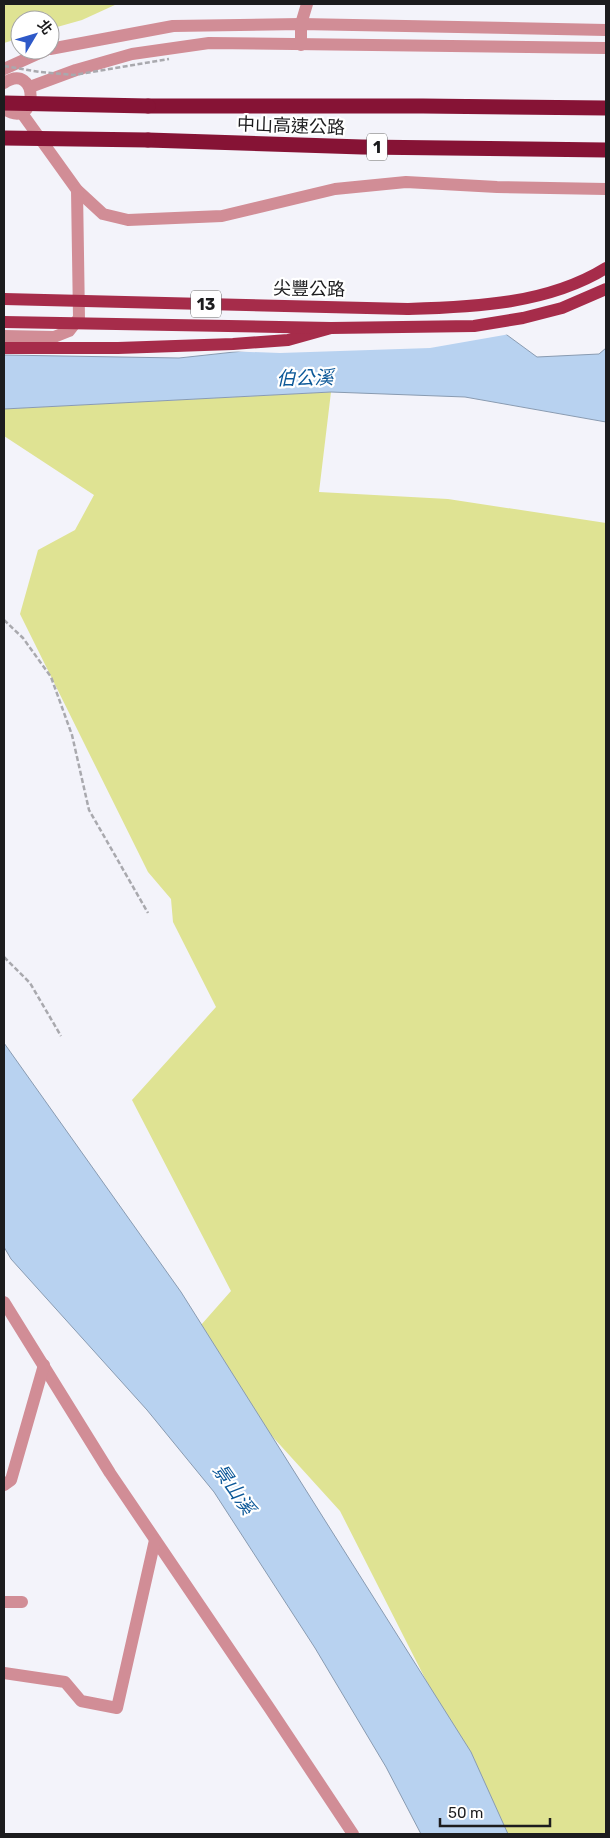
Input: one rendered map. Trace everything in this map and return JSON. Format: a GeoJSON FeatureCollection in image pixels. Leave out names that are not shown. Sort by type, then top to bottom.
{"type":"FeatureCollection","features":[{"type":"Feature","properties":{"kind":"highway","name":"中山高速公路"},"geometry":{"type":"LineString","coordinates":[[4,103],[148,106],[606,108]]}},
{"type":"Feature","properties":{"kind":"highway","name":"中山高速公路"},"geometry":{"type":"LineString","coordinates":[[4,138],[148,140],[362,147],[606,150]]}},
{"type":"Feature","properties":{"kind":"main road","name":"尖豐公路"},"geometry":{"type":"LineString","coordinates":[[4,300],[408,309],[469,307],[539,296],[564,288],[606,268]]}},
{"type":"Feature","properties":{"kind":"main road","name":"13"},"geometry":{"type":"LineString","coordinates":[[4,322],[332,328],[474,326],[523,318],[562,308],[606,289]]}},
{"type":"Feature","properties":{"kind":"main road"},"geometry":{"type":"LineString","coordinates":[[4,348],[118,348],[242,343],[288,340],[332,328]]}},
{"type":"Feature","properties":{"kind":"street"},"geometry":{"type":"LineString","coordinates":[[301,45],[301,24],[307,4]]}},
{"type":"Feature","properties":{"kind":"street"},"geometry":{"type":"LineString","coordinates":[[60,47],[172,26],[301,24],[606,30]]}},
{"type":"Feature","properties":{"kind":"street"},"geometry":{"type":"LineString","coordinates":[[30,87],[76,70],[142,53],[209,43],[606,48]]}},
{"type":"Feature","properties":{"kind":"street"},"geometry":{"type":"LineString","coordinates":[[4,68],[21,60]]}},
{"type":"Feature","properties":{"kind":"street"},"geometry":{"type":"LineString","coordinates":[[4,83],[11,79],[22,80],[30,87],[32,99],[26,109],[21,112],[10,112],[4,109]]}},
{"type":"Feature","properties":{"kind":"street"},"geometry":{"type":"LineString","coordinates":[[21,112],[77,190],[103,214],[128,220],[222,216],[335,189],[406,182],[497,187],[606,189]]}},
{"type":"Feature","properties":{"kind":"street"},"geometry":{"type":"LineString","coordinates":[[4,336],[54,337],[69,331],[79,318],[77,190]]}},
{"type":"Feature","properties":{"kind":"street"},"geometry":{"type":"LineString","coordinates":[[4,1302],[110,1473],[353,1834]]}},
{"type":"Feature","properties":{"kind":"street"},"geometry":{"type":"LineString","coordinates":[[4,1485],[11,1480],[44,1365]]}},
{"type":"Feature","properties":{"kind":"street"},"geometry":{"type":"LineString","coordinates":[[4,1673],[65,1682],[80,1701],[117,1708],[155,1540]]}},
{"type":"Feature","properties":{"kind":"street"},"geometry":{"type":"LineString","coordinates":[[4,1602],[22,1602]]}},
{"type":"Feature","properties":{"kind":"path"},"geometry":{"type":"LineString","coordinates":[[4,68],[74,75],[169,60]]}},
{"type":"Feature","properties":{"kind":"path"},"geometry":{"type":"LineString","coordinates":[[4,620],[23,638],[51,677],[72,735],[89,810],[148,913]]}},
{"type":"Feature","properties":{"kind":"path"},"geometry":{"type":"LineString","coordinates":[[4,957],[30,982],[61,1036]]}},
{"type":"Feature","properties":{"kind":"green space"},"geometry":{"type":"Polygon","coordinates":[[[4,4],[117,4],[82,20],[60,26],[60,10],[10,10],[10,41],[4,43],[4,4]]]}},
{"type":"Feature","properties":{"kind":"green space"},"geometry":{"type":"Polygon","coordinates":[[[331,392],[319,492],[448,499],[606,523],[606,1834],[504,1834],[340,1511],[193,1349],[201,1325],[231,1291],[132,1100],[216,1007],[173,922],[171,899],[148,872],[20,614],[38,550],[75,530],[94,495],[4,436],[4,409],[331,392]]]}},
{"type":"Feature","properties":{"kind":"water","name":"伯公溪"},"geometry":{"type":"Polygon","coordinates":[[[492,324],[537,357],[599,354],[606,348],[606,422],[465,397],[331,392],[4,409],[4,355],[179,358],[492,324]]]}},
{"type":"Feature","properties":{"kind":"water","name":"景山溪"},"geometry":{"type":"Polygon","coordinates":[[[4,1043],[181,1292],[471,1752],[508,1834],[421,1834],[386,1767],[315,1648],[214,1492],[147,1410],[11,1259],[4,1247],[4,1043]]]}},
{"type":"Feature","properties":{"kind":"pier"},"geometry":{"type":"Polygon","coordinates":[[[419,308],[493,322],[510,334],[430,348],[280,353],[224,351],[261,347],[272,336],[278,320],[419,308]]]}}]}
